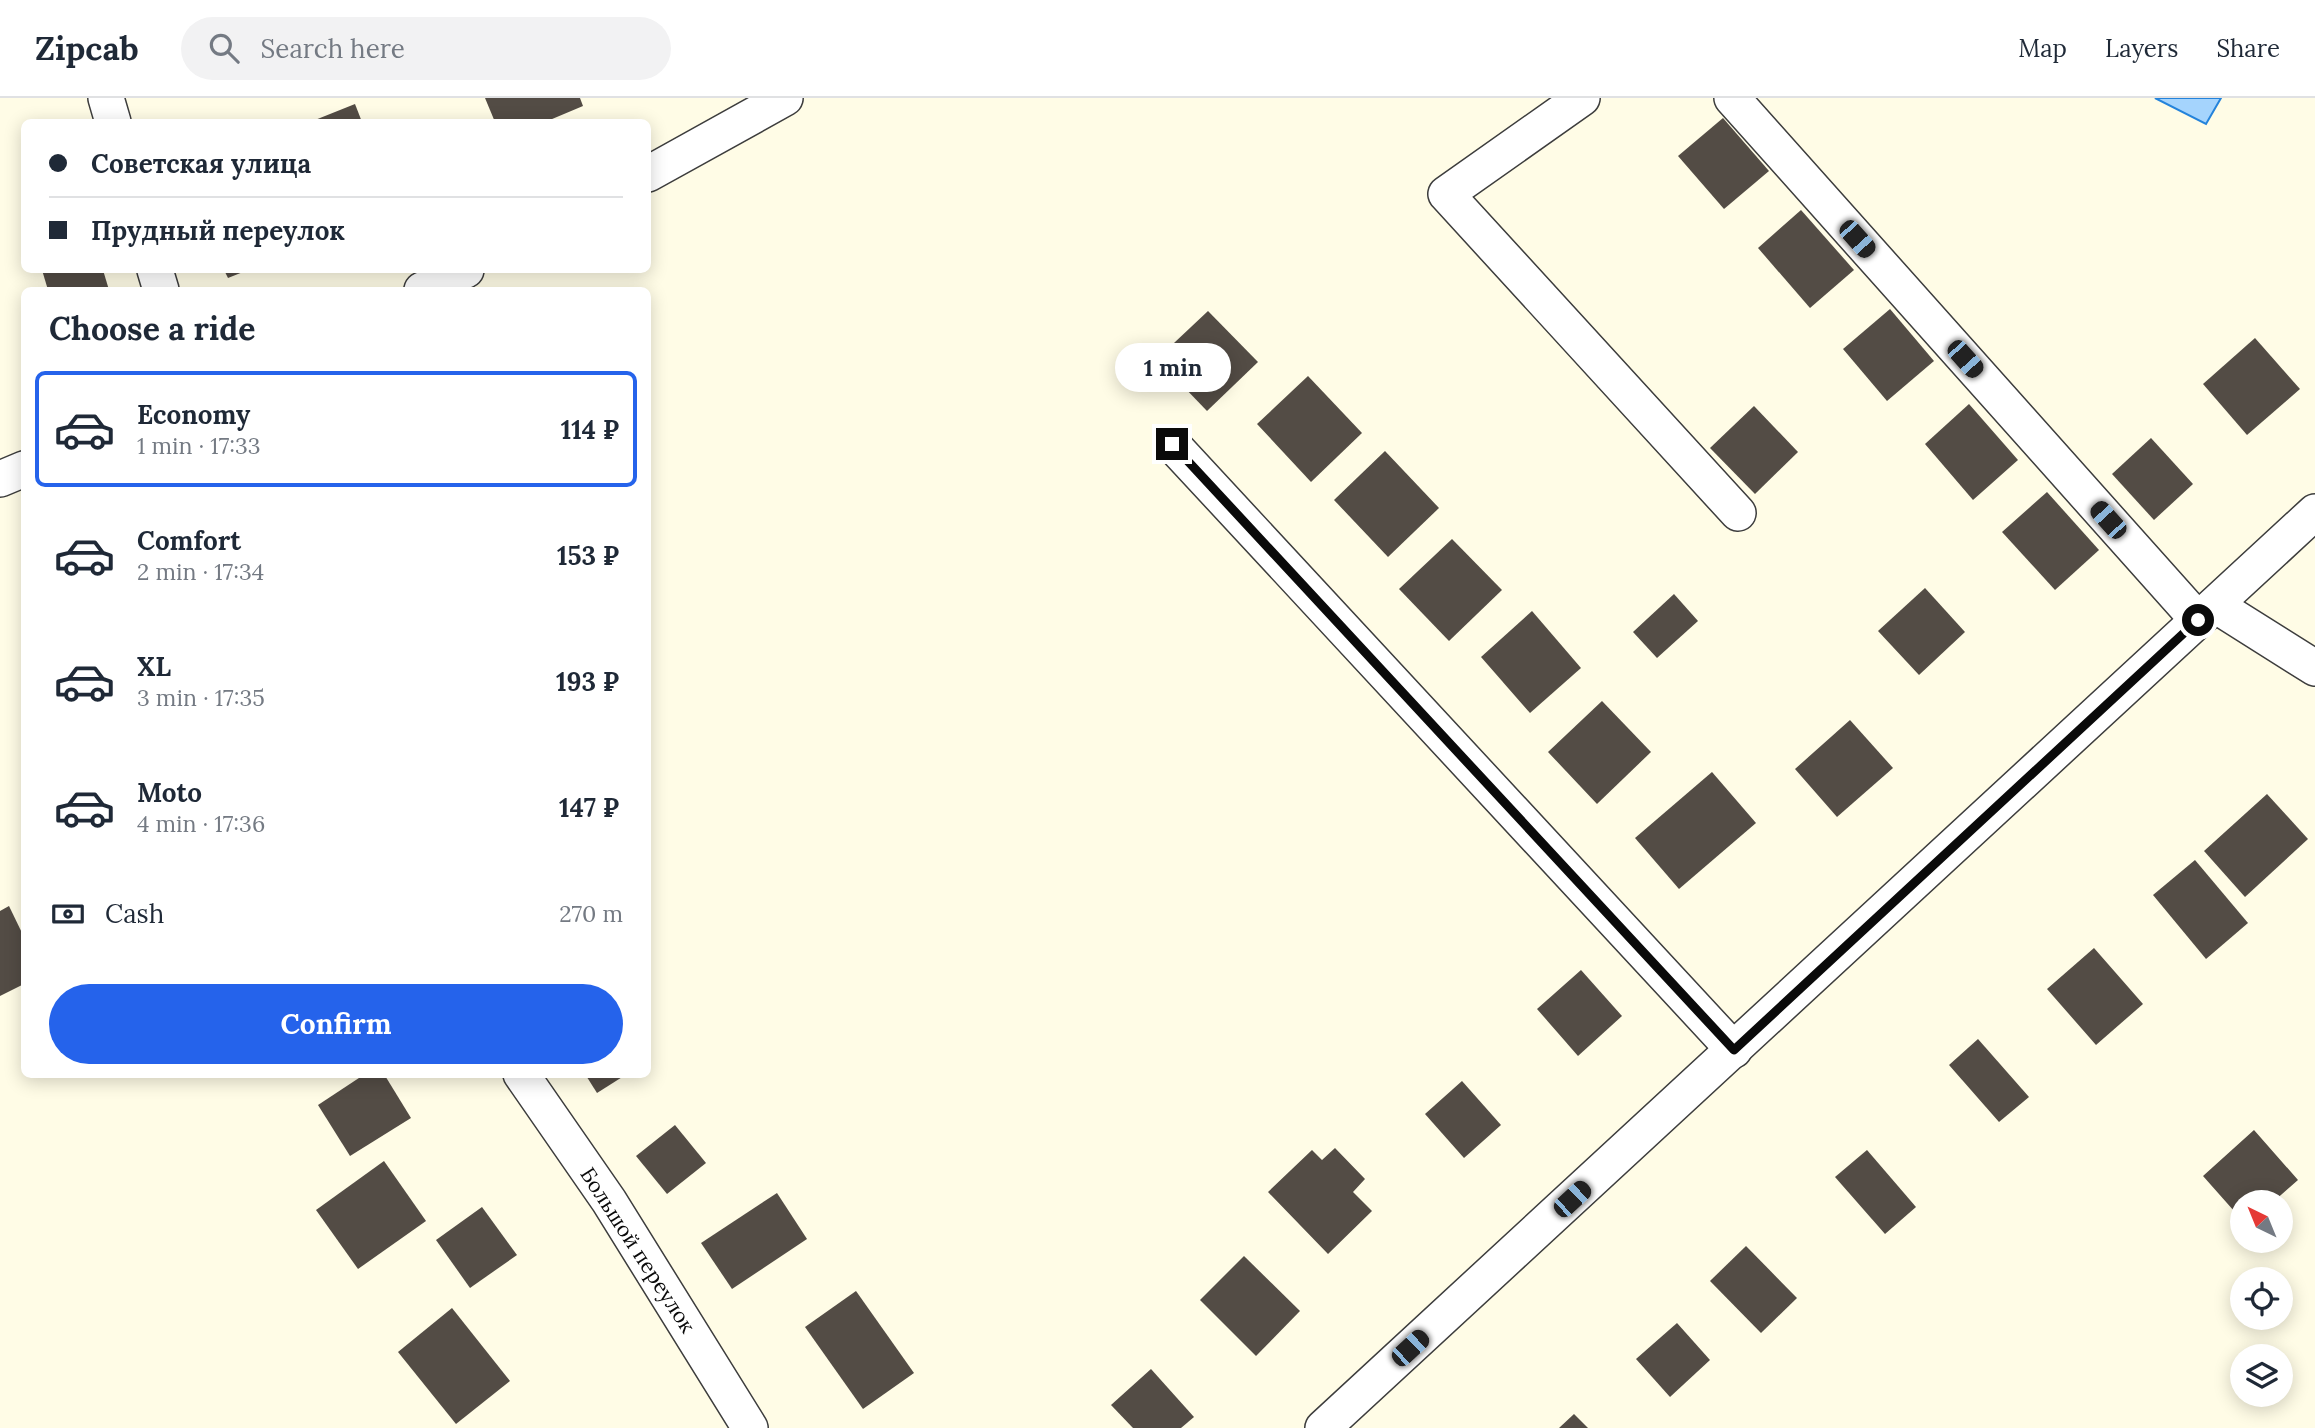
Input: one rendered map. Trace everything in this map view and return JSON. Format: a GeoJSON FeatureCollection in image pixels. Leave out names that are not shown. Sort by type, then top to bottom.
{"type":"FeatureCollection","features":[{"type":"Feature","properties":{"kind":"street"},"geometry":{"type":"LineString","coordinates":[[106,98],[112,119]]}},
{"type":"Feature","properties":{"kind":"street"},"geometry":{"type":"LineString","coordinates":[[651,172],[785,98]]}},
{"type":"Feature","properties":{"kind":"street"},"geometry":{"type":"LineString","coordinates":[[1583,98],[1446,194],[1738,513]]}},
{"type":"Feature","properties":{"kind":"street"},"geometry":{"type":"LineString","coordinates":[[1731,98],[2206,612],[2315,668]]}},
{"type":"Feature","properties":{"kind":"street"},"geometry":{"type":"LineString","coordinates":[[429,287],[459,273]]}},
{"type":"Feature","properties":{"kind":"street"},"geometry":{"type":"LineString","coordinates":[[1172,444],[1734,1050]]}},
{"type":"Feature","properties":{"kind":"street"},"geometry":{"type":"LineString","coordinates":[[0,480],[21,470]]}},
{"type":"Feature","properties":{"kind":"street"},"geometry":{"type":"LineString","coordinates":[[1323,1428],[2315,512]]}},
{"type":"Feature","properties":{"kind":"street","name":"Большой переулок"},"geometry":{"type":"LineString","coordinates":[[524,1078],[609,1201],[750,1428]]}},
{"type":"Feature","properties":{"kind":"water"},"geometry":{"type":"Polygon","coordinates":[[[2155,98],[2221,98],[2206,124],[2155,98]]]}},
{"type":"Feature","properties":{"kind":"building"},"geometry":{"type":"Polygon","coordinates":[[[485,98],[580,98],[583,106],[552,119],[494,119],[485,98]]]}},
{"type":"Feature","properties":{"kind":"building"},"geometry":{"type":"Polygon","coordinates":[[[355,104],[361,119],[318,119],[355,104]]]}},
{"type":"Feature","properties":{"kind":"building"},"geometry":{"type":"Polygon","coordinates":[[[1723,118],[1769,171],[1724,209],[1678,156],[1723,118]]]}},
{"type":"Feature","properties":{"kind":"building"},"geometry":{"type":"Polygon","coordinates":[[[1801,210],[1854,270],[1810,308],[1758,248],[1801,210]]]}},
{"type":"Feature","properties":{"kind":"building"},"geometry":{"type":"Polygon","coordinates":[[[43,273],[104,273],[108,287],[47,287],[43,273]]]}},
{"type":"Feature","properties":{"kind":"building"},"geometry":{"type":"Polygon","coordinates":[[[226,273],[240,273],[228,278],[226,273]]]}},
{"type":"Feature","properties":{"kind":"building"},"geometry":{"type":"Polygon","coordinates":[[[1890,309],[1934,361],[1887,401],[1843,349],[1890,309]]]}},
{"type":"Feature","properties":{"kind":"building"},"geometry":{"type":"Polygon","coordinates":[[[1208,311],[1258,362],[1207,411],[1157,359],[1208,311]]]}},
{"type":"Feature","properties":{"kind":"building"},"geometry":{"type":"Polygon","coordinates":[[[2255,338],[2300,389],[2247,435],[2203,384],[2255,338]]]}},
{"type":"Feature","properties":{"kind":"building"},"geometry":{"type":"Polygon","coordinates":[[[1308,376],[1362,433],[1311,482],[1257,424],[1308,376]]]}},
{"type":"Feature","properties":{"kind":"building"},"geometry":{"type":"Polygon","coordinates":[[[1969,404],[2018,460],[1973,500],[1925,444],[1969,404]]]}},
{"type":"Feature","properties":{"kind":"building"},"geometry":{"type":"Polygon","coordinates":[[[1754,406],[1798,452],[1755,494],[1710,448],[1754,406]]]}},
{"type":"Feature","properties":{"kind":"building"},"geometry":{"type":"Polygon","coordinates":[[[2151,438],[2193,484],[2154,520],[2112,474],[2151,438]]]}},
{"type":"Feature","properties":{"kind":"building"},"geometry":{"type":"Polygon","coordinates":[[[1385,451],[1439,508],[1388,557],[1334,500],[1385,451]]]}},
{"type":"Feature","properties":{"kind":"building"},"geometry":{"type":"Polygon","coordinates":[[[2047,492],[2099,550],[2055,590],[2002,532],[2047,492]]]}},
{"type":"Feature","properties":{"kind":"building"},"geometry":{"type":"Polygon","coordinates":[[[1452,539],[1502,590],[1449,641],[1399,589],[1452,539]]]}},
{"type":"Feature","properties":{"kind":"building"},"geometry":{"type":"Polygon","coordinates":[[[1925,588],[1965,632],[1919,675],[1878,631],[1925,588]]]}},
{"type":"Feature","properties":{"kind":"building"},"geometry":{"type":"Polygon","coordinates":[[[1674,594],[1698,621],[1657,658],[1633,632],[1674,594]]]}},
{"type":"Feature","properties":{"kind":"building"},"geometry":{"type":"Polygon","coordinates":[[[1532,611],[1581,668],[1530,713],[1481,657],[1532,611]]]}},
{"type":"Feature","properties":{"kind":"building"},"geometry":{"type":"Polygon","coordinates":[[[1602,701],[1651,752],[1597,804],[1548,752],[1602,701]]]}},
{"type":"Feature","properties":{"kind":"building"},"geometry":{"type":"Polygon","coordinates":[[[1850,720],[1893,768],[1837,817],[1795,769],[1850,720]]]}},
{"type":"Feature","properties":{"kind":"building"},"geometry":{"type":"Polygon","coordinates":[[[1712,772],[1756,823],[1679,889],[1635,838],[1712,772]]]}},
{"type":"Feature","properties":{"kind":"building"},"geometry":{"type":"Polygon","coordinates":[[[2267,794],[2308,839],[2245,897],[2204,851],[2267,794]]]}},
{"type":"Feature","properties":{"kind":"building"},"geometry":{"type":"Polygon","coordinates":[[[2195,860],[2248,923],[2206,959],[2153,895],[2195,860]]]}},
{"type":"Feature","properties":{"kind":"building"},"geometry":{"type":"Polygon","coordinates":[[[9,906],[21,931],[21,986],[0,996],[0,911],[9,906]]]}},
{"type":"Feature","properties":{"kind":"building"},"geometry":{"type":"Polygon","coordinates":[[[2094,948],[2143,1004],[2096,1045],[2047,989],[2094,948]]]}},
{"type":"Feature","properties":{"kind":"building"},"geometry":{"type":"Polygon","coordinates":[[[1581,970],[1622,1016],[1578,1056],[1537,1009],[1581,970]]]}},
{"type":"Feature","properties":{"kind":"building"},"geometry":{"type":"Polygon","coordinates":[[[1978,1039],[2029,1097],[1999,1122],[1949,1065],[1978,1039]]]}},
{"type":"Feature","properties":{"kind":"building"},"geometry":{"type":"Polygon","coordinates":[[[359,1078],[386,1078],[411,1118],[350,1156],[318,1105],[359,1078]]]}},
{"type":"Feature","properties":{"kind":"building"},"geometry":{"type":"Polygon","coordinates":[[[588,1078],[621,1078],[597,1093],[588,1078]]]}},
{"type":"Feature","properties":{"kind":"building"},"geometry":{"type":"Polygon","coordinates":[[[1462,1081],[1501,1125],[1464,1158],[1425,1114],[1462,1081]]]}},
{"type":"Feature","properties":{"kind":"building"},"geometry":{"type":"Polygon","coordinates":[[[675,1125],[706,1163],[667,1194],[636,1156],[675,1125]]]}},
{"type":"Feature","properties":{"kind":"building"},"geometry":{"type":"Polygon","coordinates":[[[2254,1130],[2298,1180],[2287,1190],[2230,1190],[2230,1206],[2203,1176],[2254,1130]]]}},
{"type":"Feature","properties":{"kind":"building"},"geometry":{"type":"Polygon","coordinates":[[[1335,1148],[1365,1179],[1353,1192],[1372,1211],[1328,1254],[1268,1192],[1312,1150],[1322,1160],[1335,1148]]]}},
{"type":"Feature","properties":{"kind":"building"},"geometry":{"type":"Polygon","coordinates":[[[1867,1150],[1916,1207],[1885,1234],[1835,1177],[1867,1150]]]}},
{"type":"Feature","properties":{"kind":"building"},"geometry":{"type":"Polygon","coordinates":[[[384,1161],[426,1221],[358,1269],[316,1210],[384,1161]]]}},
{"type":"Feature","properties":{"kind":"building"},"geometry":{"type":"Polygon","coordinates":[[[777,1193],[807,1239],[732,1289],[701,1243],[777,1193]]]}},
{"type":"Feature","properties":{"kind":"building"},"geometry":{"type":"Polygon","coordinates":[[[482,1207],[517,1255],[470,1288],[436,1240],[482,1207]]]}},
{"type":"Feature","properties":{"kind":"building"},"geometry":{"type":"Polygon","coordinates":[[[1746,1246],[1797,1298],[1761,1333],[1710,1281],[1746,1246]]]}},
{"type":"Feature","properties":{"kind":"building"},"geometry":{"type":"Polygon","coordinates":[[[1244,1256],[1300,1311],[1256,1356],[1200,1300],[1244,1256]]]}},
{"type":"Feature","properties":{"kind":"building"},"geometry":{"type":"Polygon","coordinates":[[[856,1291],[914,1373],[863,1409],[805,1327],[856,1291]]]}},
{"type":"Feature","properties":{"kind":"building"},"geometry":{"type":"Polygon","coordinates":[[[452,1308],[510,1381],[456,1424],[398,1352],[452,1308]]]}},
{"type":"Feature","properties":{"kind":"building"},"geometry":{"type":"Polygon","coordinates":[[[1677,1323],[1710,1360],[1670,1397],[1636,1359],[1677,1323]]]}},
{"type":"Feature","properties":{"kind":"building"},"geometry":{"type":"Polygon","coordinates":[[[1151,1369],[1194,1417],[1181,1428],[1133,1428],[1111,1405],[1151,1369]]]}},
{"type":"Feature","properties":{"kind":"building"},"geometry":{"type":"Polygon","coordinates":[[[1574,1414],[1588,1428],[1559,1428],[1574,1414]]]}},
{"type":"Feature","properties":{"kind":"route"},"geometry":{"type":"LineString","coordinates":[[1172,444],[1734,1050],[2198,620]]}}]}
